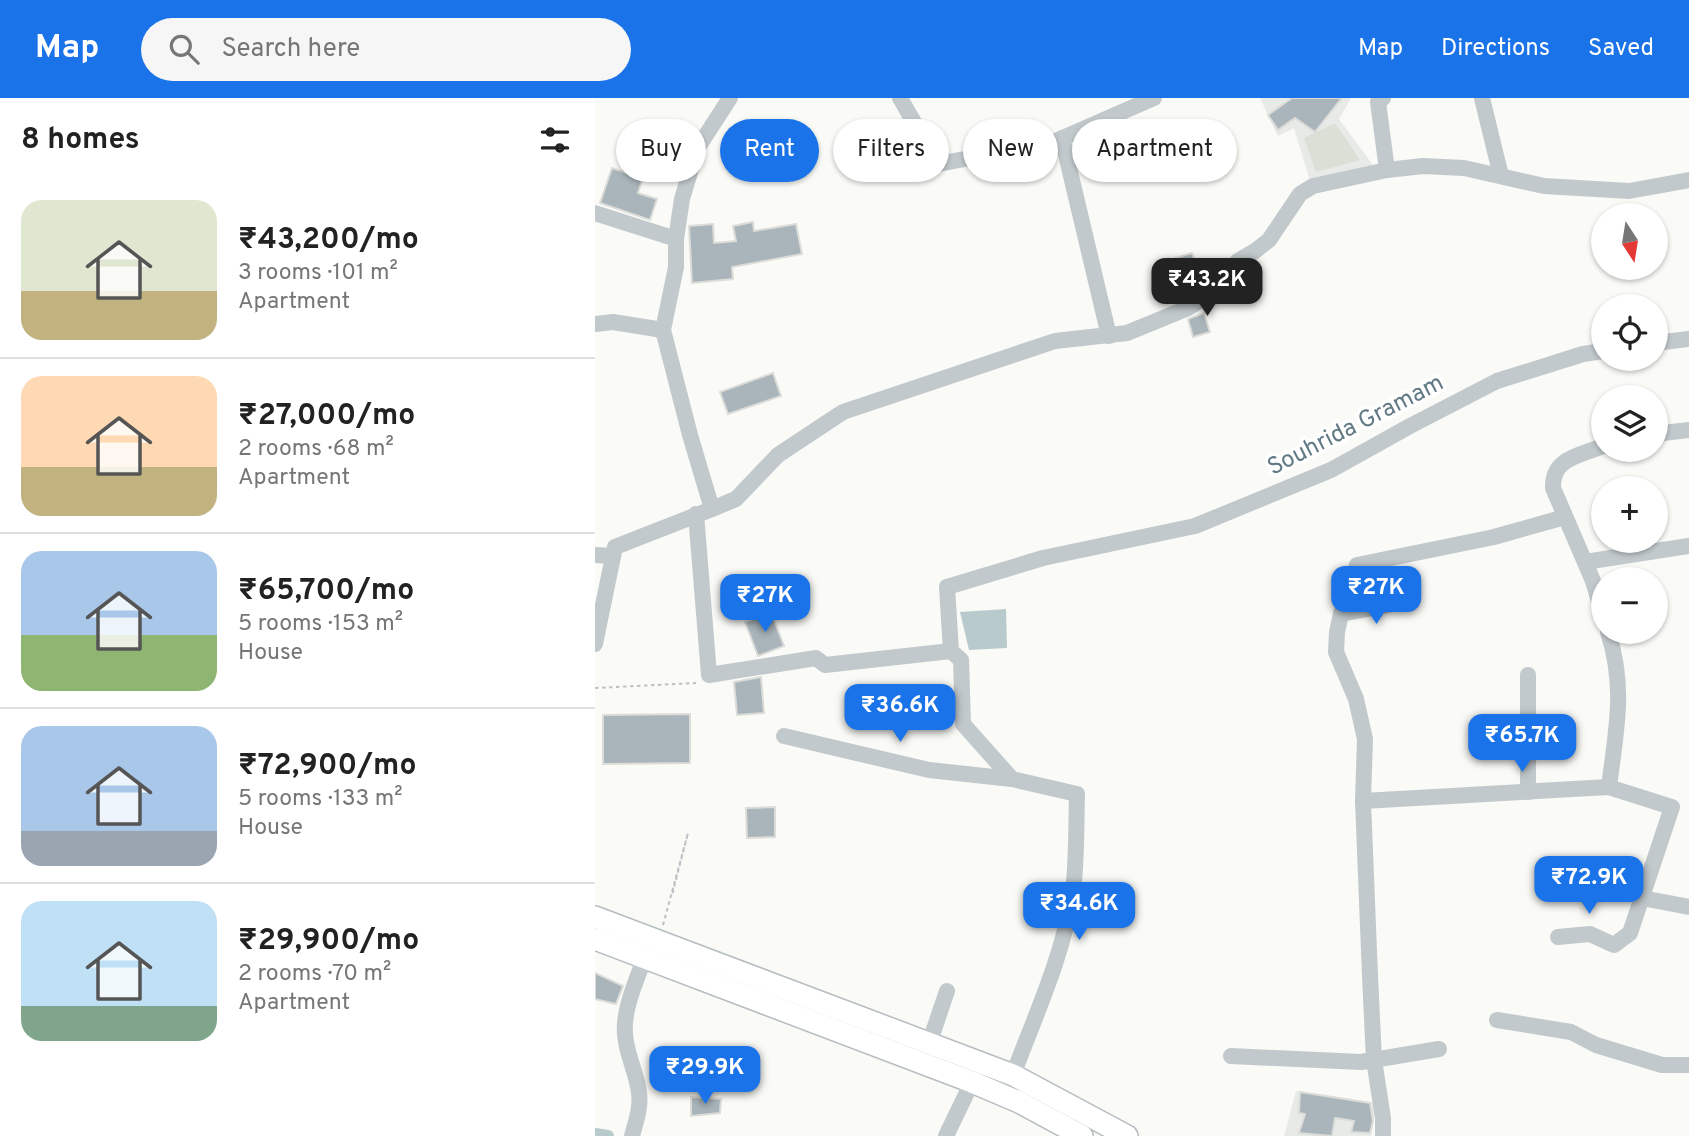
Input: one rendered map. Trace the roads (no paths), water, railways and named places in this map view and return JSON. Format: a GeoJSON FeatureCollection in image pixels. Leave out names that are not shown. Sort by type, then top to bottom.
{"type":"FeatureCollection","features":[{"type":"Feature","properties":{"kind":"main road"},"geometry":{"type":"LineString","coordinates":[[595,917],[650,950],[1019,1102],[1083,1136]]}},
{"type":"Feature","properties":{"kind":"main road"},"geometry":{"type":"LineString","coordinates":[[595,940],[650,950],[929,1044],[1013,1075],[1127,1136]]}},
{"type":"Feature","properties":{"kind":"street"},"geometry":{"type":"LineString","coordinates":[[730,98],[697,149],[682,199],[676,239],[676,267],[663,330],[690,435],[704,512],[709,675],[816,658],[825,665],[951,651],[961,660],[963,724],[1012,779]]}},
{"type":"Feature","properties":{"kind":"street"},"geometry":{"type":"LineString","coordinates":[[900,98],[938,164],[1051,143],[1154,98]]}},
{"type":"Feature","properties":{"kind":"street"},"geometry":{"type":"LineString","coordinates":[[1383,98],[1378,102],[1387,170]]}},
{"type":"Feature","properties":{"kind":"street"},"geometry":{"type":"LineString","coordinates":[[1482,98],[1501,176]]}},
{"type":"Feature","properties":{"kind":"street"},"geometry":{"type":"LineString","coordinates":[[1062,138],[1109,336]]}},
{"type":"Feature","properties":{"kind":"street"},"geometry":{"type":"LineString","coordinates":[[595,645],[614,547],[736,499],[778,455],[843,412],[1055,341],[1127,334],[1188,308],[1200,300],[1238,261],[1269,240],[1300,194],[1313,186],[1387,170],[1423,166],[1464,168],[1544,186],[1629,191],[1689,180]]}},
{"type":"Feature","properties":{"kind":"street"},"geometry":{"type":"LineString","coordinates":[[595,213],[676,239]]}},
{"type":"Feature","properties":{"kind":"street"},"geometry":{"type":"LineString","coordinates":[[595,324],[613,322],[663,330]]}},
{"type":"Feature","properties":{"kind":"street"},"geometry":{"type":"LineString","coordinates":[[1668,341],[1689,338]]}},
{"type":"Feature","properties":{"kind":"street","name":"Souhrida Gramam"},"geometry":{"type":"LineString","coordinates":[[951,651],[947,587],[1043,558],[1195,526],[1331,470],[1497,381],[1591,353]]}},
{"type":"Feature","properties":{"kind":"street"},"geometry":{"type":"LineString","coordinates":[[1668,432],[1689,430]]}},
{"type":"Feature","properties":{"kind":"street"},"geometry":{"type":"LineString","coordinates":[[1591,451],[1561,463],[1553,476],[1553,488],[1591,580]]}},
{"type":"Feature","properties":{"kind":"street"},"geometry":{"type":"LineString","coordinates":[[1383,1136],[1383,1118],[1374,1060],[1363,801],[1365,739],[1356,699],[1336,652],[1341,614],[1357,565],[1493,537],[1565,517]]}},
{"type":"Feature","properties":{"kind":"street"},"geometry":{"type":"LineString","coordinates":[[1585,562],[1689,546]]}},
{"type":"Feature","properties":{"kind":"street"},"geometry":{"type":"LineString","coordinates":[[595,555],[613,556]]}},
{"type":"Feature","properties":{"kind":"street"},"geometry":{"type":"LineString","coordinates":[[1341,614],[1403,602]]}},
{"type":"Feature","properties":{"kind":"street"},"geometry":{"type":"LineString","coordinates":[[1609,788],[1620,697],[1611,644]]}},
{"type":"Feature","properties":{"kind":"street"},"geometry":{"type":"LineString","coordinates":[[1528,675],[1528,792]]}},
{"type":"Feature","properties":{"kind":"street"},"geometry":{"type":"LineString","coordinates":[[784,736],[929,770],[1012,779],[1077,794],[1073,890],[1067,918],[1053,967],[1013,1075]]}},
{"type":"Feature","properties":{"kind":"street"},"geometry":{"type":"LineString","coordinates":[[1363,801],[1609,788],[1672,807],[1630,933],[1614,945],[1590,934],[1558,937]]}},
{"type":"Feature","properties":{"kind":"street"},"geometry":{"type":"LineString","coordinates":[[1642,898],[1689,907]]}},
{"type":"Feature","properties":{"kind":"street"},"geometry":{"type":"LineString","coordinates":[[632,1136],[639,1113],[639,1091],[624,1032],[629,1004],[650,950]]}},
{"type":"Feature","properties":{"kind":"street"},"geometry":{"type":"LineString","coordinates":[[929,1044],[947,991]]}},
{"type":"Feature","properties":{"kind":"street"},"geometry":{"type":"LineString","coordinates":[[1497,1020],[1571,1032],[1596,1045],[1662,1065],[1689,1065]]}},
{"type":"Feature","properties":{"kind":"street"},"geometry":{"type":"LineString","coordinates":[[1231,1056],[1360,1062],[1439,1049]]}},
{"type":"Feature","properties":{"kind":"street"},"geometry":{"type":"LineString","coordinates":[[946,1136],[972,1082]]}},
{"type":"Feature","properties":{"kind":"waterway"},"geometry":{"type":"LineString","coordinates":[[595,1134],[608,1136]]}}]}
